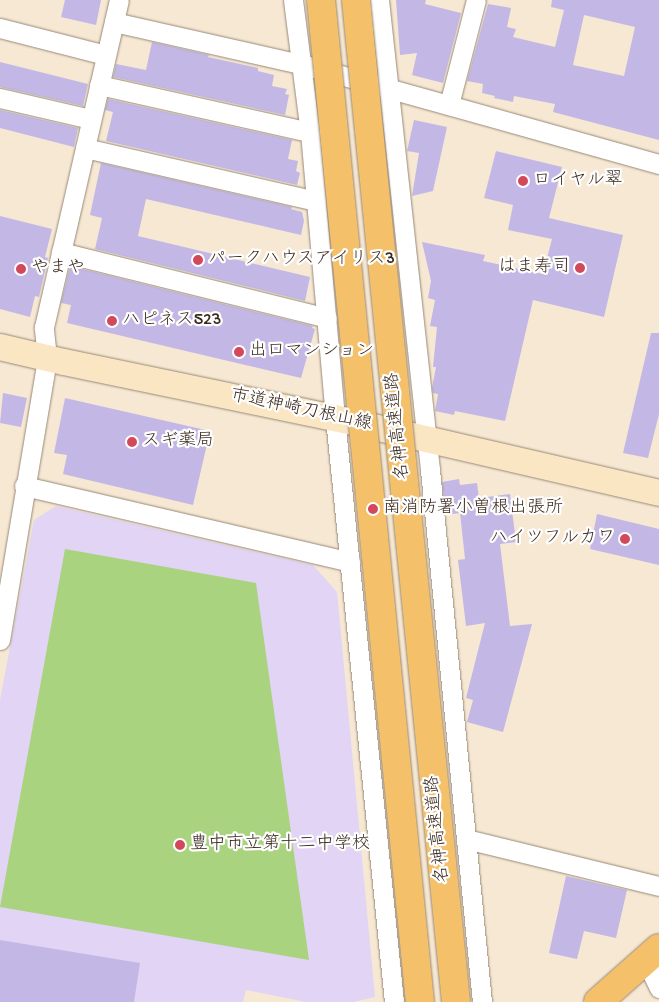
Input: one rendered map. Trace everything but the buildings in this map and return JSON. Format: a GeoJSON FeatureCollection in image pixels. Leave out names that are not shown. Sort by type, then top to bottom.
{"type":"FeatureCollection","features":[{"type":"Feature","properties":{"kind":"highway","name":"名神高速道路"},"geometry":{"type":"LineString","coordinates":[[321,0],[420,1002]]}},
{"type":"Feature","properties":{"kind":"highway","name":"名神高速道路"},"geometry":{"type":"LineString","coordinates":[[356,0],[456,1002]]}},
{"type":"Feature","properties":{"kind":"highway"},"geometry":{"type":"LineString","coordinates":[[598,1002],[653,955]]}},
{"type":"Feature","properties":{"kind":"street"},"geometry":{"type":"LineString","coordinates":[[0,640],[24,486],[47,358],[44,327],[119,0]]}},
{"type":"Feature","properties":{"kind":"street"},"geometry":{"type":"LineString","coordinates":[[293,0],[310,132],[335,418],[394,1002]]}},
{"type":"Feature","properties":{"kind":"street"},"geometry":{"type":"LineString","coordinates":[[379,0],[427,440],[482,1002]]}},
{"type":"Feature","properties":{"kind":"street"},"geometry":{"type":"LineString","coordinates":[[449,105],[476,0]]}},
{"type":"Feature","properties":{"kind":"street"},"geometry":{"type":"LineString","coordinates":[[114,22],[301,64],[659,164]]}},
{"type":"Feature","properties":{"kind":"street"},"geometry":{"type":"LineString","coordinates":[[0,28],[106,55]]}},
{"type":"Feature","properties":{"kind":"street"},"geometry":{"type":"LineString","coordinates":[[99,85],[310,132]]}},
{"type":"Feature","properties":{"kind":"street"},"geometry":{"type":"LineString","coordinates":[[0,98],[91,119]]}},
{"type":"Feature","properties":{"kind":"street"},"geometry":{"type":"LineString","coordinates":[[84,148],[316,202]]}},
{"type":"Feature","properties":{"kind":"street"},"geometry":{"type":"LineString","coordinates":[[61,252],[327,318]]}},
{"type":"Feature","properties":{"kind":"street","name":"市道神崎刀根山線"},"geometry":{"type":"LineString","coordinates":[[0,347],[335,418],[659,493]]}},
{"type":"Feature","properties":{"kind":"street"},"geometry":{"type":"LineString","coordinates":[[24,486],[350,562]]}},
{"type":"Feature","properties":{"kind":"street"},"geometry":{"type":"LineString","coordinates":[[466,839],[659,886]]}},
{"type":"Feature","properties":{"kind":"street"},"geometry":{"type":"LineString","coordinates":[[653,955],[659,988]]}},
{"type":"Feature","properties":{"kind":"shaded area","name":"豊中市立第十二中学校"},"geometry":{"type":"Polygon","coordinates":[[[56,506],[313,565],[337,592],[375,997],[354,1002],[306,1002],[246,990],[243,1002],[0,1002],[0,700],[34,520],[56,506]]]}},
{"type":"Feature","properties":{"kind":"green space"},"geometry":{"type":"Polygon","coordinates":[[[65,549],[256,583],[309,960],[0,907],[65,549]]]}},
{"type":"Feature","properties":{"kind":"place","name":"ロイヤル翠"},"geometry":{"type":"Point","coordinates":[523,181]}},
{"type":"Feature","properties":{"kind":"place","name":"パークハウスアイリス3"},"geometry":{"type":"Point","coordinates":[198,260]}},
{"type":"Feature","properties":{"kind":"place","name":"はま寿司"},"geometry":{"type":"Point","coordinates":[580,268]}},
{"type":"Feature","properties":{"kind":"place","name":"やまや"},"geometry":{"type":"Point","coordinates":[21,269]}},
{"type":"Feature","properties":{"kind":"place","name":"ハピネス523"},"geometry":{"type":"Point","coordinates":[112,321]}},
{"type":"Feature","properties":{"kind":"place","name":"出口マンション"},"geometry":{"type":"Point","coordinates":[239,352]}},
{"type":"Feature","properties":{"kind":"place","name":"スギ薬局"},"geometry":{"type":"Point","coordinates":[132,442]}},
{"type":"Feature","properties":{"kind":"place","name":"南消防署小曽根出張所"},"geometry":{"type":"Point","coordinates":[373,509]}},
{"type":"Feature","properties":{"kind":"place","name":"ハイツフルカワ"},"geometry":{"type":"Point","coordinates":[625,539]}},
{"type":"Feature","properties":{"kind":"place","name":"豊中市立第十二中学校"},"geometry":{"type":"Point","coordinates":[180,845]}}]}
